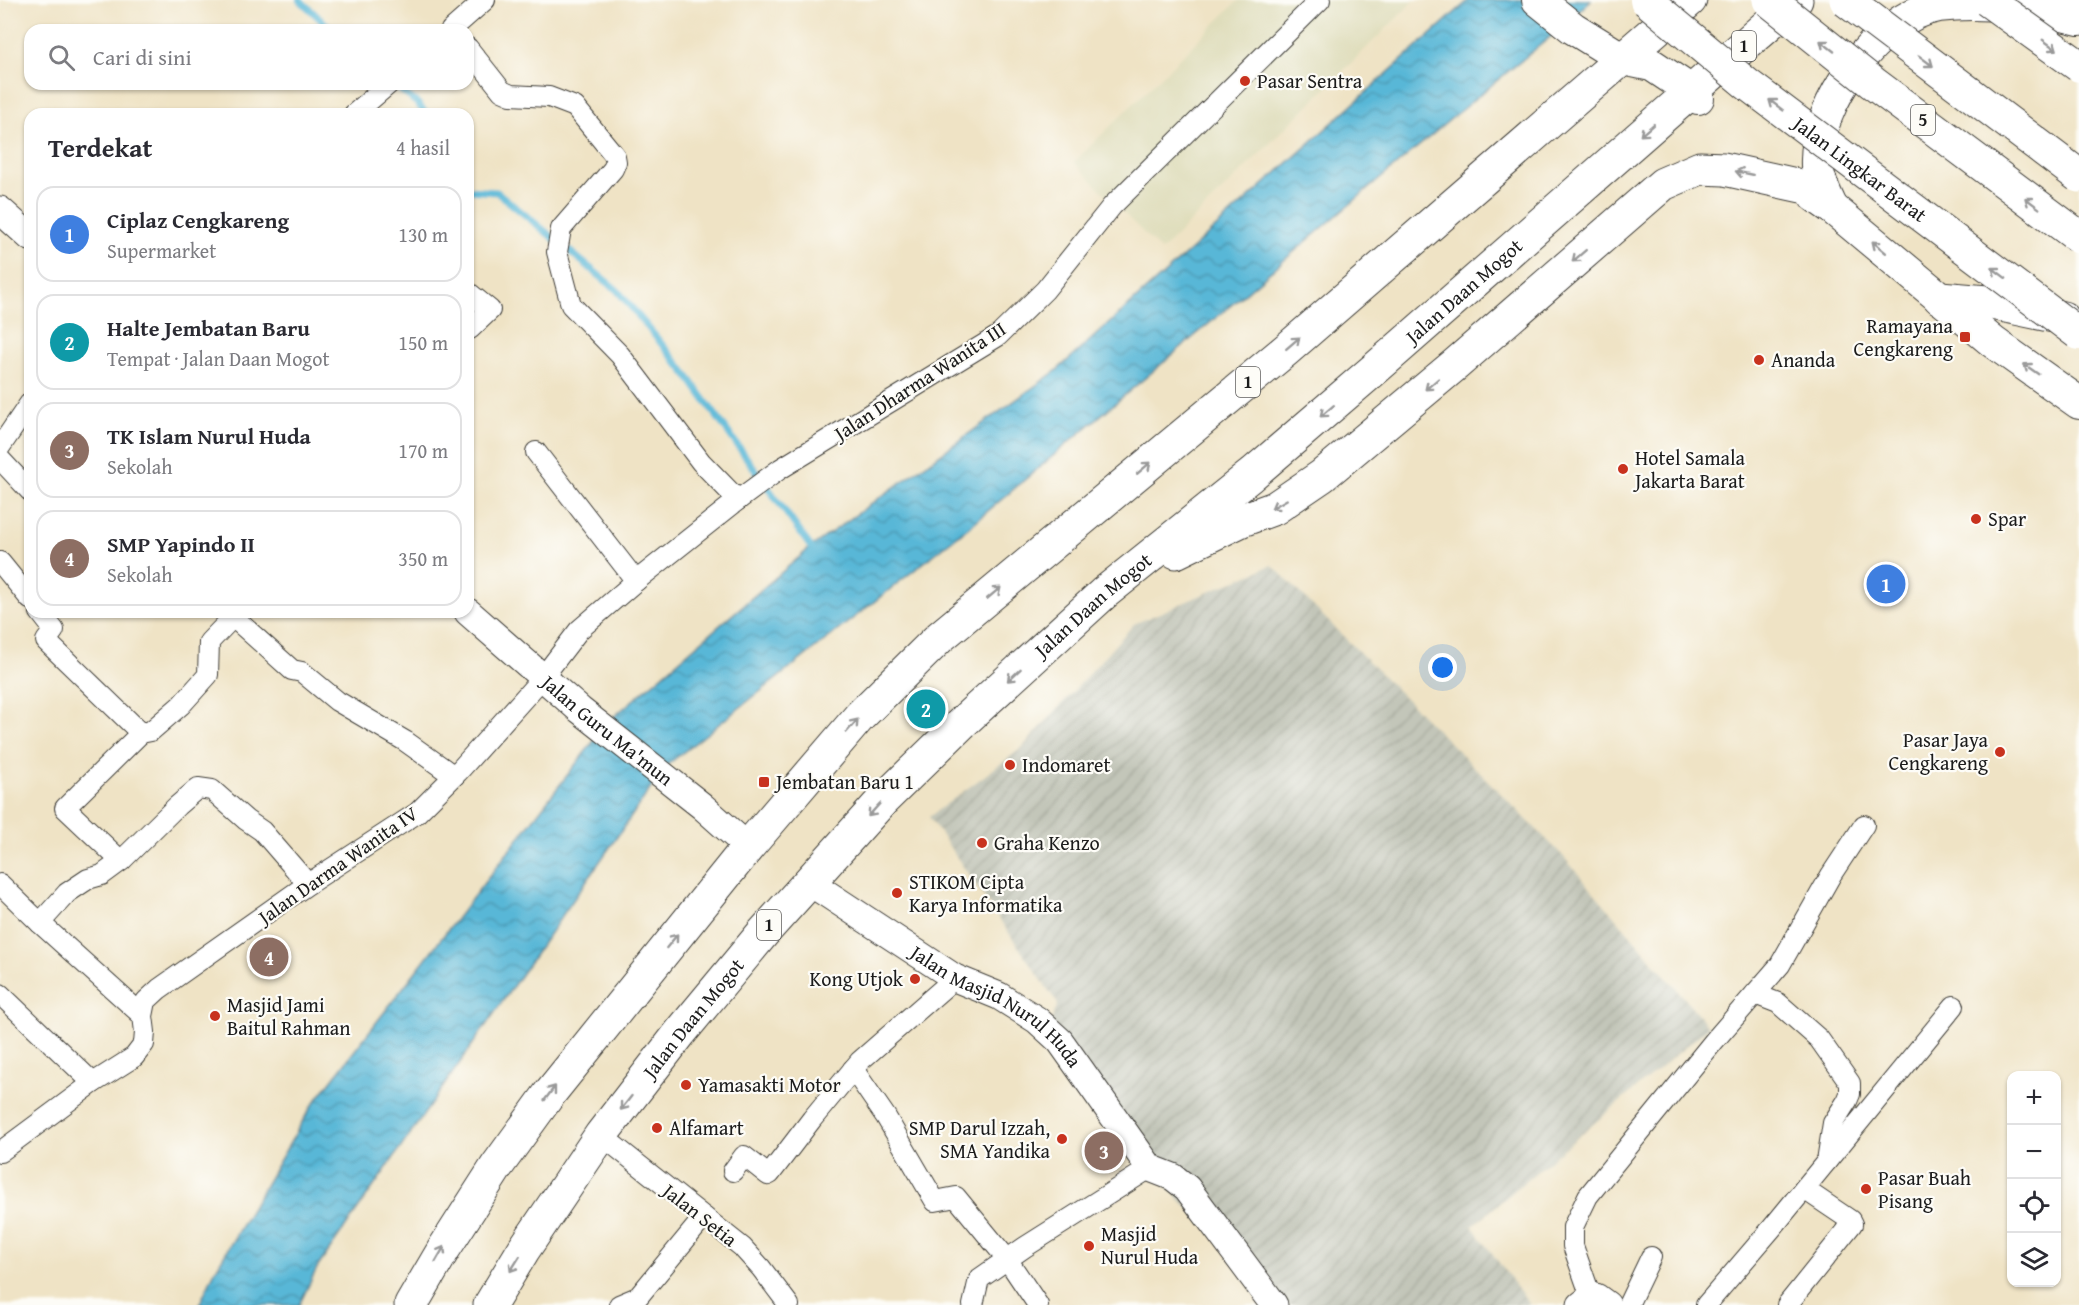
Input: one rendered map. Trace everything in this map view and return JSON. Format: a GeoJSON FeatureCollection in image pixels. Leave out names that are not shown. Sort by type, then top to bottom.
{"type":"FeatureCollection","features":[{"type":"Feature","properties":{"kind":"highway","name":"1"},"geometry":{"type":"LineString","coordinates":[[411,1305],[473,1202],[536,1111],[747,847],[860,716],[940,638],[1286,350],[1690,0]]}},
{"type":"Feature","properties":{"kind":"highway","name":"5"},"geometry":{"type":"LineString","coordinates":[[1769,0],[1873,82],[2079,237]]}},
{"type":"Feature","properties":{"kind":"highway","name":"Jalan Daan Mogot"},"geometry":{"type":"LineString","coordinates":[[490,1305],[524,1249],[601,1135],[680,1033],[763,933],[890,793],[965,720],[1104,593],[1250,476],[1694,95],[1796,0]]}},
{"type":"Feature","properties":{"kind":"highway"},"geometry":{"type":"LineString","coordinates":[[1846,0],[2079,176]]}},
{"type":"Feature","properties":{"kind":"highway"},"geometry":{"type":"LineString","coordinates":[[2066,0],[2079,17]]}},
{"type":"Feature","properties":{"kind":"highway"},"geometry":{"type":"LineString","coordinates":[[1104,593],[1182,549],[1242,520],[1275,508],[1307,487],[1355,449],[1663,184],[1700,168],[1724,169],[1801,186]]}},
{"type":"Feature","properties":{"kind":"highway"},"geometry":{"type":"LineString","coordinates":[[1940,298],[1987,302],[2079,322]]}},
{"type":"Feature","properties":{"kind":"highway"},"geometry":{"type":"LineString","coordinates":[[1355,449],[1376,368]]}},
{"type":"Feature","properties":{"kind":"main road"},"geometry":{"type":"LineString","coordinates":[[1538,0],[1573,28],[1623,59],[1652,65],[1694,95]]}},
{"type":"Feature","properties":{"kind":"main road","name":"Jalan Lingkar Barat"},"geometry":{"type":"LineString","coordinates":[[1646,0],[1747,84],[2079,334]]}},
{"type":"Feature","properties":{"kind":"main road"},"geometry":{"type":"LineString","coordinates":[[1987,0],[2079,66]]}},
{"type":"Feature","properties":{"kind":"main road"},"geometry":{"type":"LineString","coordinates":[[1832,208],[1822,186],[1817,166],[1824,120],[1849,72],[1877,41],[1908,17],[1937,6],[1970,4],[2053,12],[2079,17]]}},
{"type":"Feature","properties":{"kind":"main road"},"geometry":{"type":"LineString","coordinates":[[1801,186],[1832,208],[1993,342],[2079,402]]}},
{"type":"Feature","properties":{"kind":"street"},"geometry":{"type":"LineString","coordinates":[[459,24],[485,0]]}},
{"type":"Feature","properties":{"kind":"street","name":"Jalan Dharma Wanita III"},"geometry":{"type":"LineString","coordinates":[[543,678],[579,630],[636,581],[738,500],[780,470],[998,336],[1045,290],[1112,206],[1320,0]]}},
{"type":"Feature","properties":{"kind":"street"},"geometry":{"type":"LineString","coordinates":[[474,56],[502,91],[511,95],[549,98],[575,107],[615,156],[616,162],[613,170],[561,229],[557,252],[571,305],[620,355],[701,462],[738,500]]}},
{"type":"Feature","properties":{"kind":"street"},"geometry":{"type":"LineString","coordinates":[[361,108],[383,90]]}},
{"type":"Feature","properties":{"kind":"street"},"geometry":{"type":"LineString","coordinates":[[0,210],[24,232]]}},
{"type":"Feature","properties":{"kind":"street"},"geometry":{"type":"LineString","coordinates":[[474,297],[490,310],[474,325]]}},
{"type":"Feature","properties":{"kind":"street"},"geometry":{"type":"LineString","coordinates":[[0,447],[24,412]]}},
{"type":"Feature","properties":{"kind":"street"},"geometry":{"type":"LineString","coordinates":[[536,452],[636,581]]}},
{"type":"Feature","properties":{"kind":"street"},"geometry":{"type":"LineString","coordinates":[[0,459],[24,485]]}},
{"type":"Feature","properties":{"kind":"street"},"geometry":{"type":"LineString","coordinates":[[0,562],[24,591]]}},
{"type":"Feature","properties":{"kind":"street","name":"Jalan Guru Ma'mun"},"geometry":{"type":"LineString","coordinates":[[474,617],[580,710],[702,806],[747,847]]}},
{"type":"Feature","properties":{"kind":"street"},"geometry":{"type":"LineString","coordinates":[[45,618],[54,630],[46,641],[141,733]]}},
{"type":"Feature","properties":{"kind":"street"},"geometry":{"type":"LineString","coordinates":[[122,861],[65,808],[141,733],[151,731],[182,705],[208,675],[209,642],[232,618]]}},
{"type":"Feature","properties":{"kind":"street"},"geometry":{"type":"LineString","coordinates":[[238,618],[292,670],[302,672],[337,701],[405,741],[454,776]]}},
{"type":"Feature","properties":{"kind":"street","name":"Jalan Darma Wanita IV"},"geometry":{"type":"LineString","coordinates":[[0,1152],[93,1083],[134,1057],[144,1044],[143,1016],[146,1001],[159,989],[308,884],[417,813],[454,776],[543,678]]}},
{"type":"Feature","properties":{"kind":"street"},"geometry":{"type":"LineString","coordinates":[[40,923],[67,893],[88,879],[102,875],[122,861],[198,788],[213,790],[246,820],[262,831],[308,884]]}},
{"type":"Feature","properties":{"kind":"street"},"geometry":{"type":"LineString","coordinates":[[1593,1302],[1573,1246],[1573,1227],[1588,1196],[1714,1041],[1780,965],[1831,875],[1864,825]]}},
{"type":"Feature","properties":{"kind":"street","name":"Jalan Masjid Nurul Huda"},"geometry":{"type":"LineString","coordinates":[[809,882],[955,978],[999,996],[1037,1020],[1060,1041],[1150,1168]]}},
{"type":"Feature","properties":{"kind":"street"},"geometry":{"type":"LineString","coordinates":[[0,884],[143,1016]]}},
{"type":"Feature","properties":{"kind":"street"},"geometry":{"type":"LineString","coordinates":[[733,1171],[744,1156],[768,1175],[770,1174],[860,1061],[955,978]]}},
{"type":"Feature","properties":{"kind":"street"},"geometry":{"type":"LineString","coordinates":[[0,994],[93,1083]]}},
{"type":"Feature","properties":{"kind":"street"},"geometry":{"type":"LineString","coordinates":[[1755,994],[1779,1003],[1819,1039],[1850,1083],[1850,1094],[1836,1116],[1831,1132],[1827,1162]]}},
{"type":"Feature","properties":{"kind":"street"},"geometry":{"type":"LineString","coordinates":[[1706,1305],[1827,1162],[1954,1006]]}},
{"type":"Feature","properties":{"kind":"street"},"geometry":{"type":"LineString","coordinates":[[853,1070],[886,1117],[935,1201],[956,1197],[1007,1259],[1038,1305]]}},
{"type":"Feature","properties":{"kind":"street","name":"Jalan Setia"},"geometry":{"type":"LineString","coordinates":[[601,1135],[742,1247],[789,1305]]}},
{"type":"Feature","properties":{"kind":"street"},"geometry":{"type":"LineString","coordinates":[[973,1305],[979,1279],[1150,1168],[1173,1177],[1187,1188],[1274,1305]]}},
{"type":"Feature","properties":{"kind":"street"},"geometry":{"type":"LineString","coordinates":[[1787,1305],[1851,1224],[1850,1220],[1804,1189]]}},
{"type":"Feature","properties":{"kind":"street"},"geometry":{"type":"LineString","coordinates":[[619,1305],[638,1297],[704,1217]]}},
{"type":"Feature","properties":{"kind":"street"},"geometry":{"type":"LineString","coordinates":[[1628,1305],[1651,1257]]}},
{"type":"Feature","properties":{"kind":"shaded area","name":"Pasar Sentra"},"geometry":{"type":"Polygon","coordinates":[[[1239,0],[1415,0],[1161,251],[1074,162],[1239,0]]]}},
{"type":"Feature","properties":{"kind":"shaded area"},"geometry":{"type":"Polygon","coordinates":[[[1272,565],[1562,855],[1709,1027],[1472,1226],[1530,1305],[1285,1305],[1164,1184],[1051,1021],[1058,1004],[929,817],[1022,748],[1134,624],[1272,565]]]}},
{"type":"Feature","properties":{"kind":"water"},"geometry":{"type":"Polygon","coordinates":[[[1469,0],[1591,0],[1560,29],[969,527],[667,765],[317,1268],[299,1305],[199,1305],[216,1269],[311,1107],[610,720],[811,547],[1056,371],[1469,0]]]}},
{"type":"Feature","properties":{"kind":"waterway"},"geometry":{"type":"LineString","coordinates":[[300,0],[326,24]]}},
{"type":"Feature","properties":{"kind":"waterway"},"geometry":{"type":"LineString","coordinates":[[401,90],[421,108]]}},
{"type":"Feature","properties":{"kind":"waterway"},"geometry":{"type":"LineString","coordinates":[[474,190],[497,192],[617,290],[684,371],[815,553]]}},
{"type":"Feature","properties":{"kind":"place","name":"Pasar Sentra"},"geometry":{"type":"Point","coordinates":[1245,81]}},
{"type":"Feature","properties":{"kind":"place","name":"Ramayana Cengkareng"},"geometry":{"type":"Point","coordinates":[1965,337]}},
{"type":"Feature","properties":{"kind":"place","name":"Ananda"},"geometry":{"type":"Point","coordinates":[1759,360]}},
{"type":"Feature","properties":{"kind":"place","name":"Hotel Samala Jakarta Barat"},"geometry":{"type":"Point","coordinates":[1623,469]}},
{"type":"Feature","properties":{"kind":"place","name":"Spar"},"geometry":{"type":"Point","coordinates":[1976,519]}},
{"type":"Feature","properties":{"kind":"place","name":"Ciplaz Cengkareng"},"geometry":{"type":"Point","coordinates":[1886,584]}},
{"type":"Feature","properties":{"kind":"place","name":"Halte Jembatan Baru"},"geometry":{"type":"Point","coordinates":[926,709]}},
{"type":"Feature","properties":{"kind":"place","name":"Pasar Jaya Cengkareng"},"geometry":{"type":"Point","coordinates":[2000,752]}},
{"type":"Feature","properties":{"kind":"place","name":"Indomaret"},"geometry":{"type":"Point","coordinates":[1010,765]}},
{"type":"Feature","properties":{"kind":"place","name":"Jembatan Baru 1"},"geometry":{"type":"Point","coordinates":[764,782]}},
{"type":"Feature","properties":{"kind":"place","name":"Graha Kenzo"},"geometry":{"type":"Point","coordinates":[982,843]}},
{"type":"Feature","properties":{"kind":"place","name":"STIKOM Cipta Karya Informatika"},"geometry":{"type":"Point","coordinates":[897,893]}},
{"type":"Feature","properties":{"kind":"place","name":"SMP Yapindo II"},"geometry":{"type":"Point","coordinates":[269,957]}},
{"type":"Feature","properties":{"kind":"place","name":"Kong Utjok"},"geometry":{"type":"Point","coordinates":[915,979]}},
{"type":"Feature","properties":{"kind":"place","name":"Masjid Jami Baitul Rahman"},"geometry":{"type":"Point","coordinates":[215,1016]}},
{"type":"Feature","properties":{"kind":"place","name":"Yamasakti Motor"},"geometry":{"type":"Point","coordinates":[686,1085]}},
{"type":"Feature","properties":{"kind":"place","name":"Alfamart"},"geometry":{"type":"Point","coordinates":[657,1128]}},
{"type":"Feature","properties":{"kind":"place","name":"SMP Darul Izzah, SMA Yandika"},"geometry":{"type":"Point","coordinates":[1062,1139]}},
{"type":"Feature","properties":{"kind":"place","name":"TK Islam Nurul Huda"},"geometry":{"type":"Point","coordinates":[1104,1151]}},
{"type":"Feature","properties":{"kind":"place","name":"Pasar Buah Pisang"},"geometry":{"type":"Point","coordinates":[1866,1189]}},
{"type":"Feature","properties":{"kind":"place","name":"Masjid Nurul Huda"},"geometry":{"type":"Point","coordinates":[1089,1246]}}]}
